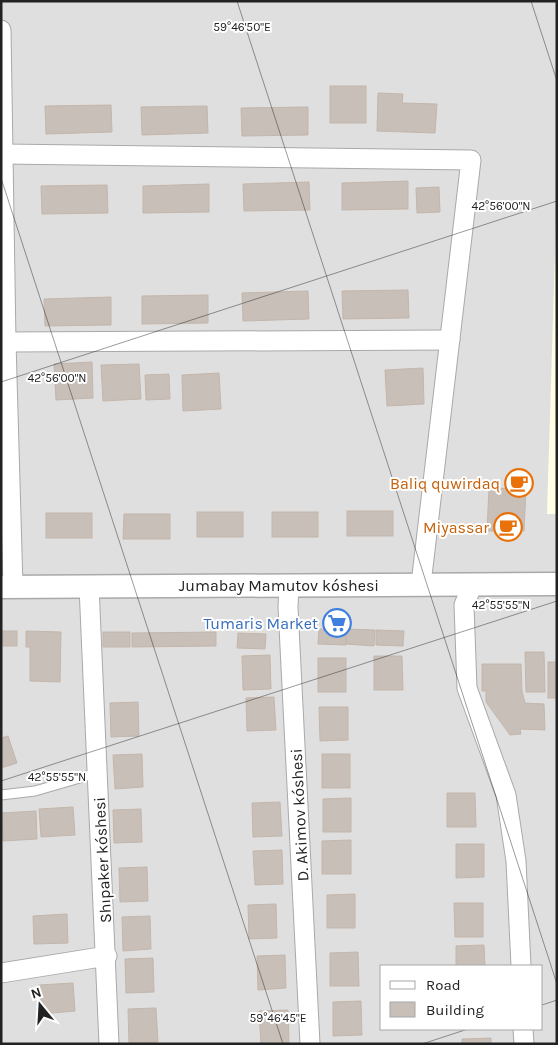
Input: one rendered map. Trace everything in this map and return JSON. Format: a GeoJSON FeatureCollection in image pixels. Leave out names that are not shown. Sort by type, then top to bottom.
{"type":"FeatureCollection","features":[{"type":"Feature","properties":{"kind":"street"},"geometry":{"type":"LineString","coordinates":[[1,30],[2,230],[6,342],[7,587]]}},
{"type":"Feature","properties":{"kind":"street"},"geometry":{"type":"LineString","coordinates":[[3,154],[472,160],[421,584]]}},
{"type":"Feature","properties":{"kind":"street"},"geometry":{"type":"LineString","coordinates":[[6,342],[450,340]]}},
{"type":"Feature","properties":{"kind":"street"},"geometry":{"type":"LineString","coordinates":[[473,584],[464,605],[467,688],[506,795],[516,861],[521,965]]}},
{"type":"Feature","properties":{"kind":"street","name":"Jumabay Mamutov kóshesi"},"geometry":{"type":"LineString","coordinates":[[7,587],[557,584]]}},
{"type":"Feature","properties":{"kind":"street","name":"Shıpaker kóshesi"},"geometry":{"type":"LineString","coordinates":[[89,586],[107,956],[109,1044]]}},
{"type":"Feature","properties":{"kind":"street","name":"D. Akimov kóshesi"},"geometry":{"type":"LineString","coordinates":[[289,586],[288,607],[310,1044]]}},
{"type":"Feature","properties":{"kind":"street"},"geometry":{"type":"LineString","coordinates":[[1,973],[107,956]]}},
{"type":"Feature","properties":{"kind":"street"},"geometry":{"type":"LineString","coordinates":[[523,1030],[524,1044]]}},
{"type":"Feature","properties":{"kind":"lane"},"geometry":{"type":"LineString","coordinates":[[1,795],[36,791],[97,773]]}},
{"type":"Feature","properties":{"kind":"shaded area"},"geometry":{"type":"Polygon","coordinates":[[[1,1],[557,1],[557,1044],[1,1044],[1,1]]]}},
{"type":"Feature","properties":{"kind":"shaded area"},"geometry":{"type":"Polygon","coordinates":[[[557,188],[557,514],[547,514],[557,188]]]}},
{"type":"Feature","properties":{"kind":"building"},"geometry":{"type":"Polygon","coordinates":[[[330,86],[366,86],[366,123],[330,123],[330,86]]]}},
{"type":"Feature","properties":{"kind":"building"},"geometry":{"type":"Polygon","coordinates":[[[378,93],[403,94],[402,103],[437,104],[435,133],[377,131],[378,93]]]}},
{"type":"Feature","properties":{"kind":"building"},"geometry":{"type":"Polygon","coordinates":[[[111,105],[112,132],[46,134],[45,106],[111,105]]]}},
{"type":"Feature","properties":{"kind":"building"},"geometry":{"type":"Polygon","coordinates":[[[207,106],[208,133],[142,135],[141,107],[207,106]]]}},
{"type":"Feature","properties":{"kind":"building"},"geometry":{"type":"Polygon","coordinates":[[[308,107],[308,135],[242,136],[241,108],[308,107]]]}},
{"type":"Feature","properties":{"kind":"building"},"geometry":{"type":"Polygon","coordinates":[[[408,181],[408,209],[342,210],[342,183],[408,181]]]}},
{"type":"Feature","properties":{"kind":"building"},"geometry":{"type":"Polygon","coordinates":[[[309,182],[310,210],[244,211],[243,184],[309,182]]]}},
{"type":"Feature","properties":{"kind":"building"},"geometry":{"type":"Polygon","coordinates":[[[209,184],[209,212],[143,213],[143,186],[209,184]]]}},
{"type":"Feature","properties":{"kind":"building"},"geometry":{"type":"Polygon","coordinates":[[[107,185],[108,213],[42,214],[41,186],[107,185]]]}},
{"type":"Feature","properties":{"kind":"building"},"geometry":{"type":"Polygon","coordinates":[[[439,187],[440,212],[417,213],[416,188],[439,187]]]}},
{"type":"Feature","properties":{"kind":"building"},"geometry":{"type":"Polygon","coordinates":[[[408,290],[409,318],[343,319],[342,291],[408,290]]]}},
{"type":"Feature","properties":{"kind":"building"},"geometry":{"type":"Polygon","coordinates":[[[308,291],[309,319],[243,321],[242,293],[308,291]]]}},
{"type":"Feature","properties":{"kind":"building"},"geometry":{"type":"Polygon","coordinates":[[[208,295],[208,323],[142,324],[142,296],[208,295]]]}},
{"type":"Feature","properties":{"kind":"building"},"geometry":{"type":"Polygon","coordinates":[[[111,297],[111,325],[45,326],[44,299],[111,297]]]}},
{"type":"Feature","properties":{"kind":"building"},"geometry":{"type":"Polygon","coordinates":[[[92,362],[93,398],[56,400],[54,364],[92,362]]]}},
{"type":"Feature","properties":{"kind":"building"},"geometry":{"type":"Polygon","coordinates":[[[139,364],[141,399],[103,401],[101,365],[139,364]]]}},
{"type":"Feature","properties":{"kind":"building"},"geometry":{"type":"Polygon","coordinates":[[[423,368],[424,404],[387,406],[385,370],[423,368]]]}},
{"type":"Feature","properties":{"kind":"building"},"geometry":{"type":"Polygon","coordinates":[[[219,373],[221,409],[183,411],[182,375],[219,373]]]}},
{"type":"Feature","properties":{"kind":"building"},"geometry":{"type":"Polygon","coordinates":[[[169,374],[170,399],[146,400],[145,375],[169,374]]]}},
{"type":"Feature","properties":{"kind":"building"},"geometry":{"type":"Polygon","coordinates":[[[489,488],[526,489],[524,531],[487,531],[489,488]]]}},
{"type":"Feature","properties":{"kind":"building"},"geometry":{"type":"Polygon","coordinates":[[[347,511],[393,511],[393,536],[347,536],[347,511]]]}},
{"type":"Feature","properties":{"kind":"building"},"geometry":{"type":"Polygon","coordinates":[[[197,512],[243,512],[243,537],[197,537],[197,512]]]}},
{"type":"Feature","properties":{"kind":"building"},"geometry":{"type":"Polygon","coordinates":[[[272,512],[318,512],[318,537],[272,537],[272,512]]]}},
{"type":"Feature","properties":{"kind":"building"},"geometry":{"type":"Polygon","coordinates":[[[46,513],[92,513],[92,538],[46,538],[46,513]]]}},
{"type":"Feature","properties":{"kind":"building"},"geometry":{"type":"Polygon","coordinates":[[[124,514],[170,514],[170,539],[123,539],[124,514]]]}},
{"type":"Feature","properties":{"kind":"building"},"geometry":{"type":"Polygon","coordinates":[[[319,629],[346,630],[346,645],[318,644],[319,629]]]}},
{"type":"Feature","properties":{"kind":"building"},"geometry":{"type":"Polygon","coordinates":[[[347,629],[375,630],[374,646],[346,644],[347,629]]]}},
{"type":"Feature","properties":{"kind":"building"},"geometry":{"type":"Polygon","coordinates":[[[376,630],[404,631],[403,646],[376,645],[376,630]]]}},
{"type":"Feature","properties":{"kind":"building"},"geometry":{"type":"Polygon","coordinates":[[[1,631],[17,631],[17,646],[1,646],[1,631]]]}},
{"type":"Feature","properties":{"kind":"building"},"geometry":{"type":"Polygon","coordinates":[[[26,631],[61,632],[60,682],[30,681],[30,647],[26,647],[26,631]]]}},
{"type":"Feature","properties":{"kind":"building"},"geometry":{"type":"Polygon","coordinates":[[[103,632],[130,632],[130,647],[103,647],[103,632]]]}},
{"type":"Feature","properties":{"kind":"building"},"geometry":{"type":"Polygon","coordinates":[[[216,632],[216,646],[132,647],[132,633],[216,632]]]}},
{"type":"Feature","properties":{"kind":"building"},"geometry":{"type":"Polygon","coordinates":[[[238,633],[266,634],[265,649],[237,648],[238,633]]]}},
{"type":"Feature","properties":{"kind":"building"},"geometry":{"type":"Polygon","coordinates":[[[525,652],[544,652],[545,692],[526,692],[525,652]]]}},
{"type":"Feature","properties":{"kind":"building"},"geometry":{"type":"Polygon","coordinates":[[[270,655],[271,689],[243,690],[242,656],[270,655]]]}},
{"type":"Feature","properties":{"kind":"building"},"geometry":{"type":"Polygon","coordinates":[[[374,656],[402,656],[403,690],[374,690],[374,656]]]}},
{"type":"Feature","properties":{"kind":"building"},"geometry":{"type":"Polygon","coordinates":[[[318,658],[346,658],[346,692],[318,692],[318,658]]]}},
{"type":"Feature","properties":{"kind":"building"},"geometry":{"type":"Polygon","coordinates":[[[548,662],[557,662],[557,698],[548,698],[548,662]]]}},
{"type":"Feature","properties":{"kind":"building"},"geometry":{"type":"Polygon","coordinates":[[[482,664],[521,664],[522,691],[525,703],[544,704],[545,730],[520,729],[521,734],[510,735],[486,702],[486,691],[482,691],[482,664]]]}},
{"type":"Feature","properties":{"kind":"building"},"geometry":{"type":"Polygon","coordinates":[[[274,697],[276,730],[247,731],[246,698],[274,697]]]}},
{"type":"Feature","properties":{"kind":"building"},"geometry":{"type":"Polygon","coordinates":[[[138,702],[139,736],[111,737],[110,703],[138,702]]]}},
{"type":"Feature","properties":{"kind":"building"},"geometry":{"type":"Polygon","coordinates":[[[319,707],[348,707],[348,740],[320,741],[319,707]]]}},
{"type":"Feature","properties":{"kind":"building"},"geometry":{"type":"Polygon","coordinates":[[[8,736],[17,763],[1,768],[1,738],[8,736]]]}},
{"type":"Feature","properties":{"kind":"building"},"geometry":{"type":"Polygon","coordinates":[[[142,754],[143,787],[115,789],[113,755],[142,754]]]}},
{"type":"Feature","properties":{"kind":"building"},"geometry":{"type":"Polygon","coordinates":[[[322,754],[350,754],[350,788],[322,788],[322,754]]]}},
{"type":"Feature","properties":{"kind":"building"},"geometry":{"type":"Polygon","coordinates":[[[447,793],[475,793],[476,827],[447,827],[447,793]]]}},
{"type":"Feature","properties":{"kind":"building"},"geometry":{"type":"Polygon","coordinates":[[[351,798],[351,832],[323,832],[323,799],[351,798]]]}},
{"type":"Feature","properties":{"kind":"building"},"geometry":{"type":"Polygon","coordinates":[[[280,802],[282,836],[253,837],[252,803],[280,802]]]}},
{"type":"Feature","properties":{"kind":"building"},"geometry":{"type":"Polygon","coordinates":[[[73,807],[75,835],[41,837],[39,809],[73,807]]]}},
{"type":"Feature","properties":{"kind":"building"},"geometry":{"type":"Polygon","coordinates":[[[141,809],[142,842],[114,843],[113,810],[141,809]]]}},
{"type":"Feature","properties":{"kind":"building"},"geometry":{"type":"Polygon","coordinates":[[[36,811],[37,839],[3,841],[2,813],[36,811]]]}},
{"type":"Feature","properties":{"kind":"building"},"geometry":{"type":"Polygon","coordinates":[[[351,840],[351,874],[322,874],[322,841],[351,840]]]}},
{"type":"Feature","properties":{"kind":"building"},"geometry":{"type":"Polygon","coordinates":[[[456,844],[484,844],[484,877],[456,878],[456,844]]]}},
{"type":"Feature","properties":{"kind":"building"},"geometry":{"type":"Polygon","coordinates":[[[282,850],[283,884],[255,885],[253,851],[282,850]]]}},
{"type":"Feature","properties":{"kind":"building"},"geometry":{"type":"Polygon","coordinates":[[[147,867],[148,901],[120,902],[119,868],[147,867]]]}},
{"type":"Feature","properties":{"kind":"building"},"geometry":{"type":"Polygon","coordinates":[[[355,894],[355,928],[327,928],[327,895],[355,894]]]}},
{"type":"Feature","properties":{"kind":"building"},"geometry":{"type":"Polygon","coordinates":[[[454,903],[483,903],[483,937],[455,937],[454,903]]]}},
{"type":"Feature","properties":{"kind":"building"},"geometry":{"type":"Polygon","coordinates":[[[276,904],[277,938],[249,939],[248,905],[276,904]]]}},
{"type":"Feature","properties":{"kind":"building"},"geometry":{"type":"Polygon","coordinates":[[[67,914],[68,943],[34,944],[33,916],[67,914]]]}},
{"type":"Feature","properties":{"kind":"building"},"geometry":{"type":"Polygon","coordinates":[[[150,916],[151,949],[123,951],[122,917],[150,916]]]}},
{"type":"Feature","properties":{"kind":"building"},"geometry":{"type":"Polygon","coordinates":[[[484,945],[485,965],[456,965],[456,946],[484,945]]]}},
{"type":"Feature","properties":{"kind":"building"},"geometry":{"type":"Polygon","coordinates":[[[358,952],[359,986],[330,986],[330,953],[358,952]]]}},
{"type":"Feature","properties":{"kind":"building"},"geometry":{"type":"Polygon","coordinates":[[[285,955],[286,988],[258,990],[257,956],[285,955]]]}},
{"type":"Feature","properties":{"kind":"building"},"geometry":{"type":"Polygon","coordinates":[[[153,958],[154,992],[126,993],[125,959],[153,958]]]}},
{"type":"Feature","properties":{"kind":"building"},"geometry":{"type":"Polygon","coordinates":[[[73,983],[75,1011],[41,1014],[39,985],[73,983]]]}},
{"type":"Feature","properties":{"kind":"building"},"geometry":{"type":"Polygon","coordinates":[[[361,1001],[362,1035],[333,1036],[333,1002],[361,1001]]]}},
{"type":"Feature","properties":{"kind":"building"},"geometry":{"type":"Polygon","coordinates":[[[156,1008],[158,1042],[129,1043],[128,1009],[156,1008]]]}},
{"type":"Feature","properties":{"kind":"building"},"geometry":{"type":"Polygon","coordinates":[[[288,1010],[289,1043],[261,1044],[259,1011],[288,1010]]]}},
{"type":"Feature","properties":{"kind":"building"},"geometry":{"type":"Polygon","coordinates":[[[491,1038],[491,1044],[462,1044],[462,1039],[491,1038]]]}},
{"type":"Feature","properties":{"kind":"place","name":"Baliq quwirdaq"},"geometry":{"type":"Point","coordinates":[519,483]}},
{"type":"Feature","properties":{"kind":"place","name":"Miyassar"},"geometry":{"type":"Point","coordinates":[508,527]}},
{"type":"Feature","properties":{"kind":"place","name":"Tumaris Market"},"geometry":{"type":"Point","coordinates":[337,623]}}]}
